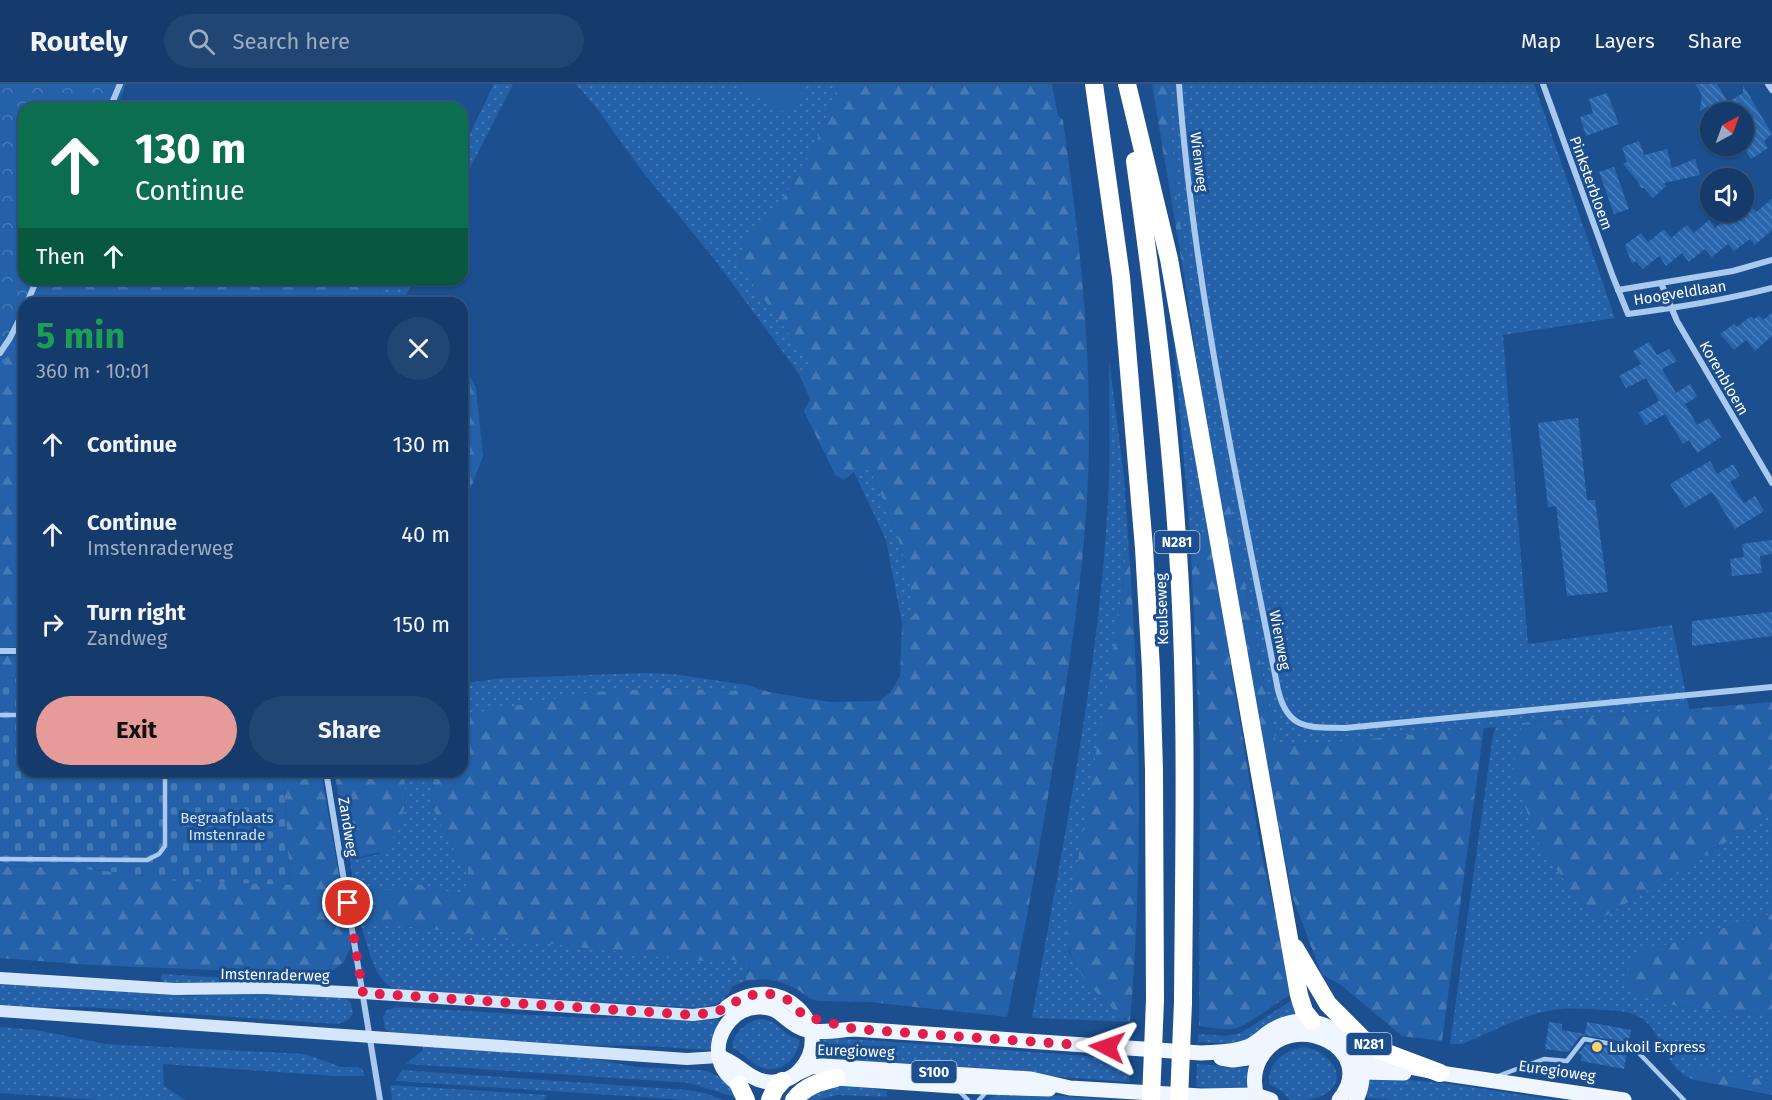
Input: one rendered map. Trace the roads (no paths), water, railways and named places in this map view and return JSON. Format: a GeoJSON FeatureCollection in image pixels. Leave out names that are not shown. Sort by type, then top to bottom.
{"type":"FeatureCollection","features":[{"type":"Feature","properties":{"kind":"highway","name":"Keulseweg"},"geometry":{"type":"LineString","coordinates":[[1094,84],[1121,277],[1151,669],[1155,1000],[1151,1100]]}},
{"type":"Feature","properties":{"kind":"highway","name":"Keulseweg"},"geometry":{"type":"LineString","coordinates":[[1125,84],[1167,417],[1178,554],[1184,771],[1183,1002],[1179,1100]]}},
{"type":"Feature","properties":{"kind":"highway","name":"N281"},"geometry":{"type":"LineString","coordinates":[[1125,84],[1169,259],[1299,995],[1304,1011],[1312,1022]]}},
{"type":"Feature","properties":{"kind":"highway","name":"N281"},"geometry":{"type":"LineString","coordinates":[[1289,939],[1328,1004],[1366,1042],[1379,1050],[1440,1073]]}},
{"type":"Feature","properties":{"kind":"highway"},"geometry":{"type":"LineString","coordinates":[[770,1100],[790,1077]]}},
{"type":"Feature","properties":{"kind":"highway"},"geometry":{"type":"LineString","coordinates":[[794,1100],[807,1087],[817,1082],[836,1078]]}},
{"type":"Feature","properties":{"kind":"main road"},"geometry":{"type":"LineString","coordinates":[[727,1007],[746,996],[767,993],[788,1000],[807,1023],[811,1048],[809,1058],[790,1077]]}},
{"type":"Feature","properties":{"kind":"main road"},"geometry":{"type":"LineString","coordinates":[[743,1092],[722,1064],[718,1048],[723,1031],[734,1016],[750,1008],[760,1007],[777,1011],[799,1027],[807,1023]]}},
{"type":"Feature","properties":{"kind":"main road","name":"Euregioweg"},"geometry":{"type":"LineString","coordinates":[[1201,1053],[1247,1047],[1284,1024],[1312,1022]]}},
{"type":"Feature","properties":{"kind":"main road"},"geometry":{"type":"LineString","coordinates":[[1312,1022],[1337,1032],[1356,1052],[1355,1069],[1339,1100]]}},
{"type":"Feature","properties":{"kind":"main road","name":"Euregioweg"},"geometry":{"type":"LineString","coordinates":[[807,1023],[854,1029],[1201,1053],[1233,1060],[1262,1056]]}},
{"type":"Feature","properties":{"kind":"main road"},"geometry":{"type":"LineString","coordinates":[[1257,1097],[1254,1079],[1262,1056],[1281,1039],[1308,1034],[1334,1044],[1355,1069],[1361,1088],[1356,1100]]}},
{"type":"Feature","properties":{"kind":"main road","name":"Euregioweg"},"geometry":{"type":"LineString","coordinates":[[1356,1052],[1368,1059],[1440,1073],[1614,1099]]}},
{"type":"Feature","properties":{"kind":"main road","name":"S100"},"geometry":{"type":"LineString","coordinates":[[722,1064],[737,1064],[757,1080],[769,1082],[790,1077]]}},
{"type":"Feature","properties":{"kind":"main road","name":"Euregioweg"},"geometry":{"type":"LineString","coordinates":[[790,1077],[811,1067],[823,1066],[1031,1078],[1070,1088],[1257,1097]]}},
{"type":"Feature","properties":{"kind":"main road","name":"Euregioweg"},"geometry":{"type":"LineString","coordinates":[[1355,1069],[1440,1073]]}},
{"type":"Feature","properties":{"kind":"main road","name":"S100"},"geometry":{"type":"LineString","coordinates":[[836,1078],[954,1086],[1070,1088]]}},
{"type":"Feature","properties":{"kind":"main road","name":"Euregioweg"},"geometry":{"type":"LineString","coordinates":[[1201,1096],[1224,1100]]}},
{"type":"Feature","properties":{"kind":"main road","name":"S100"},"geometry":{"type":"LineString","coordinates":[[1257,1097],[1271,1100]]}},
{"type":"Feature","properties":{"kind":"street"},"geometry":{"type":"LineString","coordinates":[[112,102],[120,84]]}},
{"type":"Feature","properties":{"kind":"street","name":"Wienweg"},"geometry":{"type":"LineString","coordinates":[[1179,84],[1185,156],[1225,418],[1278,690],[1282,705],[1290,717],[1304,726],[1345,728],[1772,687]]}},
{"type":"Feature","properties":{"kind":"street","name":"Pinksterbloem"},"geometry":{"type":"LineString","coordinates":[[1543,84],[1618,290]]}},
{"type":"Feature","properties":{"kind":"street"},"geometry":{"type":"LineString","coordinates":[[1768,84],[1772,90]]}},
{"type":"Feature","properties":{"kind":"street","name":"Hoogveldlaan"},"geometry":{"type":"LineString","coordinates":[[1772,260],[1733,271],[1618,290],[1628,314],[1672,308],[1772,288]]}},
{"type":"Feature","properties":{"kind":"street","name":"Korenbloem"},"geometry":{"type":"LineString","coordinates":[[1661,283],[1677,321],[1772,483]]}},
{"type":"Feature","properties":{"kind":"street"},"geometry":{"type":"LineString","coordinates":[[0,353],[18,322]]}},
{"type":"Feature","properties":{"kind":"street"},"geometry":{"type":"LineString","coordinates":[[0,651],[18,651]]}},
{"type":"Feature","properties":{"kind":"street","name":"Zandweg"},"geometry":{"type":"LineString","coordinates":[[327,777],[380,1100]]}},
{"type":"Feature","properties":{"kind":"street","name":"Imstenraderweg"},"geometry":{"type":"LineString","coordinates":[[0,978],[175,989],[265,987],[693,1015],[717,1012],[727,1007]]}},
{"type":"Feature","properties":{"kind":"street"},"geometry":{"type":"LineString","coordinates":[[0,1011],[687,1059],[722,1064]]}},
{"type":"Feature","properties":{"kind":"lane"},"geometry":{"type":"LineString","coordinates":[[0,715],[18,715]]}},
{"type":"Feature","properties":{"kind":"lane"},"geometry":{"type":"LineString","coordinates":[[0,859],[147,860],[159,854],[165,846],[165,777]]}},
{"type":"Feature","properties":{"kind":"lane","name":"Euregioweg"},"geometry":{"type":"LineString","coordinates":[[1486,1079],[1545,1059],[1567,1061],[1584,1038],[1634,1048],[1684,1100]]}},
{"type":"Feature","properties":{"kind":"lane"},"geometry":{"type":"LineString","coordinates":[[954,1086],[968,1100]]}},
{"type":"Feature","properties":{"kind":"lane"},"geometry":{"type":"LineString","coordinates":[[979,1100],[990,1087]]}},
{"type":"Feature","properties":{"kind":"place","name":"Lukoil Express"},"geometry":{"type":"Point","coordinates":[1597,1047]}},
{"type":"Feature","properties":{"kind":"park label","name":"Begraafplaats Imstenrade"},"geometry":{"type":"Point","coordinates":[227,826]}}]}
